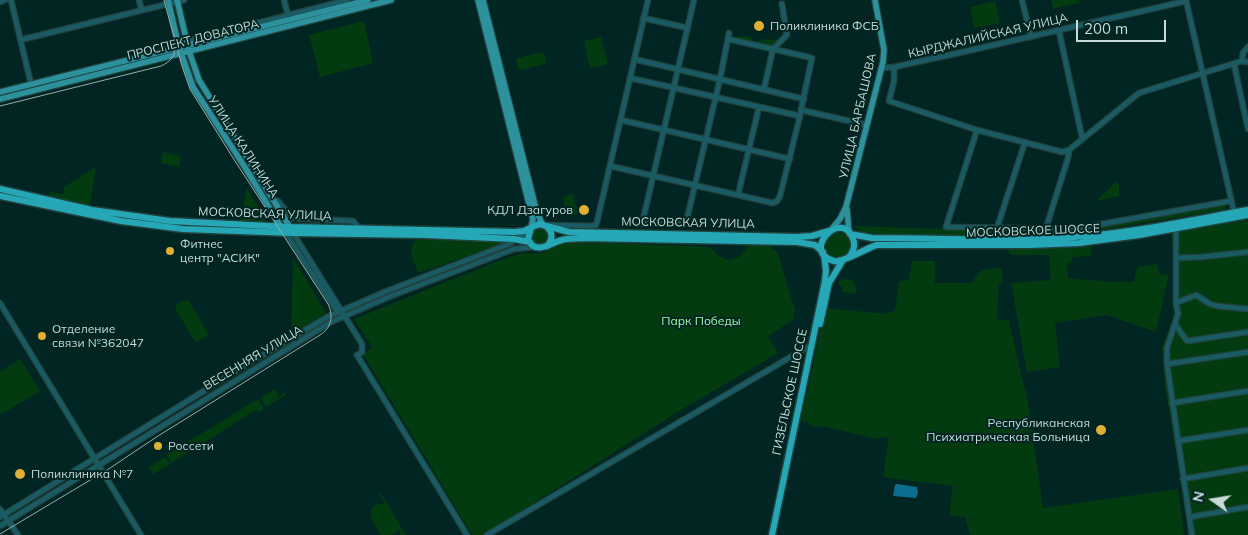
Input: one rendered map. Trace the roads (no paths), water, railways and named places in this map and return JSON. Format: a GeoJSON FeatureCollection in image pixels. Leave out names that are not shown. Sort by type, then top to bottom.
{"type":"FeatureCollection","features":[{"type":"Feature","properties":{"kind":"highway","name":"МОСКОВСКАЯ УЛИЦА"},"geometry":{"type":"LineString","coordinates":[[0,190],[92,210],[162,220],[287,230],[426,235],[530,242]]}},
{"type":"Feature","properties":{"kind":"highway","name":"МОСКОВСКАЯ УЛИЦА"},"geometry":{"type":"LineString","coordinates":[[0,196],[91,216],[151,225],[204,230],[359,228],[515,232],[530,230],[534,226],[544,225],[569,232],[806,237],[830,231]]}},
{"type":"Feature","properties":{"kind":"highway","name":"МОСКОВСКОЕ ШОССЕ"},"geometry":{"type":"LineString","coordinates":[[850,234],[872,238],[1012,239],[1071,237],[1112,233],[1248,210]]}},
{"type":"Feature","properties":{"kind":"highway","name":"МОСКОВСКОЕ ШОССЕ"},"geometry":{"type":"LineString","coordinates":[[846,259],[869,248],[884,244],[1030,245],[1071,243],[1176,229],[1248,216]]}},
{"type":"Feature","properties":{"kind":"highway"},"geometry":{"type":"LineString","coordinates":[[544,225],[552,234],[551,242],[547,246]]}},
{"type":"Feature","properties":{"kind":"highway"},"geometry":{"type":"LineString","coordinates":[[839,228],[850,234],[854,240],[854,247],[846,259],[834,261],[824,253],[822,240],[830,231],[839,228]]}},
{"type":"Feature","properties":{"kind":"highway"},"geometry":{"type":"LineString","coordinates":[[530,230],[530,242],[535,247]]}},
{"type":"Feature","properties":{"kind":"highway","name":"МОСКОВСКАЯ УЛИЦА"},"geometry":{"type":"LineString","coordinates":[[535,247],[541,248],[569,238],[790,242],[812,244],[824,253]]}},
{"type":"Feature","properties":{"kind":"highway","name":"ГИЗЕЛЬСКОЕ ШОССЕ"},"geometry":{"type":"LineString","coordinates":[[776,535],[826,274],[824,253]]}},
{"type":"Feature","properties":{"kind":"highway","name":"ГИЗЕЛЬСКОЕ ШОССЕ"},"geometry":{"type":"LineString","coordinates":[[772,535],[828,288],[832,277],[846,259]]}},
{"type":"Feature","properties":{"kind":"main road","name":"ПРОСПЕКТ ДОВАТОРА"},"geometry":{"type":"LineString","coordinates":[[0,99],[368,0]]}},
{"type":"Feature","properties":{"kind":"main road","name":"ПРОСПЕКТ ДОВАТОРА"},"geometry":{"type":"LineString","coordinates":[[189,47],[391,0]]}},
{"type":"Feature","properties":{"kind":"main road"},"geometry":{"type":"LineString","coordinates":[[478,0],[536,214],[544,225]]}},
{"type":"Feature","properties":{"kind":"main road"},"geometry":{"type":"LineString","coordinates":[[484,0],[489,35],[533,222],[530,230]]}},
{"type":"Feature","properties":{"kind":"main road","name":"УЛИЦА БАРБАШОВА"},"geometry":{"type":"LineString","coordinates":[[830,231],[840,219],[846,207],[882,68],[884,50],[875,0]]}},
{"type":"Feature","properties":{"kind":"main road","name":"УЛИЦА КАЛИНИНА"},"geometry":{"type":"LineString","coordinates":[[180,1],[189,47],[205,90],[273,199],[283,211],[287,230]]}},
{"type":"Feature","properties":{"kind":"main road","name":"УЛИЦА КАЛИНИНА"},"geometry":{"type":"LineString","coordinates":[[168,2],[180,50],[193,87],[287,230]]}},
{"type":"Feature","properties":{"kind":"main road","name":"ПРОСПЕКТ ДОВАТОРА"},"geometry":{"type":"LineString","coordinates":[[0,92],[180,50]]}},
{"type":"Feature","properties":{"kind":"main road","name":"УЛИЦА БАРБАШОВА"},"geometry":{"type":"LineString","coordinates":[[846,207],[850,234]]}},
{"type":"Feature","properties":{"kind":"street"},"geometry":{"type":"LineString","coordinates":[[0,2],[6,0]]}},
{"type":"Feature","properties":{"kind":"street"},"geometry":{"type":"LineString","coordinates":[[11,0],[30,84]]}},
{"type":"Feature","properties":{"kind":"street"},"geometry":{"type":"LineString","coordinates":[[140,0],[142,10]]}},
{"type":"Feature","properties":{"kind":"street"},"geometry":{"type":"LineString","coordinates":[[284,0],[288,15]]}},
{"type":"Feature","properties":{"kind":"street"},"geometry":{"type":"LineString","coordinates":[[189,47],[192,40],[346,0]]}},
{"type":"Feature","properties":{"kind":"street"},"geometry":{"type":"LineString","coordinates":[[544,225],[596,225],[648,0]]}},
{"type":"Feature","properties":{"kind":"street"},"geometry":{"type":"LineString","coordinates":[[694,0],[642,224],[686,224],[730,33]]}},
{"type":"Feature","properties":{"kind":"street"},"geometry":{"type":"LineString","coordinates":[[1022,0],[1031,37]]}},
{"type":"Feature","properties":{"kind":"street"},"geometry":{"type":"LineString","coordinates":[[1186,0],[1234,212]]}},
{"type":"Feature","properties":{"kind":"street","name":"КЫРДЖАЛИЙСКАЯ УЛИЦА"},"geometry":{"type":"LineString","coordinates":[[882,68],[1059,31],[1186,0]]}},
{"type":"Feature","properties":{"kind":"street"},"geometry":{"type":"LineString","coordinates":[[20,40],[168,2],[180,1]]}},
{"type":"Feature","properties":{"kind":"street"},"geometry":{"type":"LineString","coordinates":[[764,89],[773,49],[787,36],[782,4]]}},
{"type":"Feature","properties":{"kind":"street"},"geometry":{"type":"LineString","coordinates":[[643,18],[688,28]]}},
{"type":"Feature","properties":{"kind":"street"},"geometry":{"type":"LineString","coordinates":[[1059,31],[1082,137]]}},
{"type":"Feature","properties":{"kind":"street"},"geometry":{"type":"LineString","coordinates":[[610,166],[775,203],[780,196],[790,159],[812,58],[728,39]]}},
{"type":"Feature","properties":{"kind":"street"},"geometry":{"type":"LineString","coordinates":[[1242,61],[1243,53],[1248,47]]}},
{"type":"Feature","properties":{"kind":"street"},"geometry":{"type":"LineString","coordinates":[[634,60],[804,99]]}},
{"type":"Feature","properties":{"kind":"street"},"geometry":{"type":"LineString","coordinates":[[894,67],[894,81],[889,101],[977,130],[1062,152],[1069,150],[1082,137],[1139,93],[1242,61],[1248,62]]}},
{"type":"Feature","properties":{"kind":"street"},"geometry":{"type":"LineString","coordinates":[[1234,64],[1248,129]]}},
{"type":"Feature","properties":{"kind":"street"},"geometry":{"type":"LineString","coordinates":[[630,78],[800,116]]}},
{"type":"Feature","properties":{"kind":"street"},"geometry":{"type":"LineString","coordinates":[[1241,95],[1248,96]]}},
{"type":"Feature","properties":{"kind":"street"},"geometry":{"type":"LineString","coordinates":[[738,195],[759,107]]}},
{"type":"Feature","properties":{"kind":"street"},"geometry":{"type":"LineString","coordinates":[[801,110],[868,125]]}},
{"type":"Feature","properties":{"kind":"street"},"geometry":{"type":"LineString","coordinates":[[621,120],[790,159]]}},
{"type":"Feature","properties":{"kind":"street"},"geometry":{"type":"LineString","coordinates":[[977,130],[946,227],[1074,229],[1231,201]]}},
{"type":"Feature","properties":{"kind":"street"},"geometry":{"type":"LineString","coordinates":[[997,228],[1025,142]]}},
{"type":"Feature","properties":{"kind":"street"},"geometry":{"type":"LineString","coordinates":[[1046,228],[1069,150]]}},
{"type":"Feature","properties":{"kind":"street"},"geometry":{"type":"LineString","coordinates":[[283,211],[297,220],[353,221],[359,228]]}},
{"type":"Feature","properties":{"kind":"street"},"geometry":{"type":"LineString","coordinates":[[1176,229],[1176,304],[1178,314],[1167,348],[1167,364],[1192,535]]}},
{"type":"Feature","properties":{"kind":"street","name":"УЛИЦА КАЛИНИНА"},"geometry":{"type":"LineString","coordinates":[[287,230],[362,344],[362,352],[357,355],[467,535]]}},
{"type":"Feature","properties":{"kind":"street","name":"УЛИЦА КАЛИНИНА"},"geometry":{"type":"LineString","coordinates":[[287,230],[336,312]]}},
{"type":"Feature","properties":{"kind":"street","name":"ВЕСЕННЯЯ УЛИЦА"},"geometry":{"type":"LineString","coordinates":[[2,516],[241,368],[336,312],[518,240],[530,230]]}},
{"type":"Feature","properties":{"kind":"street","name":"ВЕСЕННЯЯ УЛИЦА"},"geometry":{"type":"LineString","coordinates":[[0,526],[344,316],[514,249],[535,247]]}},
{"type":"Feature","properties":{"kind":"street"},"geometry":{"type":"LineString","coordinates":[[1176,258],[1248,252]]}},
{"type":"Feature","properties":{"kind":"street"},"geometry":{"type":"LineString","coordinates":[[1176,304],[1196,295],[1217,306],[1248,309]]}},
{"type":"Feature","properties":{"kind":"street"},"geometry":{"type":"LineString","coordinates":[[0,303],[141,535]]}},
{"type":"Feature","properties":{"kind":"street"},"geometry":{"type":"LineString","coordinates":[[336,312],[344,316]]}},
{"type":"Feature","properties":{"kind":"street"},"geometry":{"type":"LineString","coordinates":[[1175,324],[1188,341],[1248,332]]}},
{"type":"Feature","properties":{"kind":"street"},"geometry":{"type":"LineString","coordinates":[[487,535],[811,345]]}},
{"type":"Feature","properties":{"kind":"street"},"geometry":{"type":"LineString","coordinates":[[1167,364],[1248,352]]}},
{"type":"Feature","properties":{"kind":"street"},"geometry":{"type":"LineString","coordinates":[[1172,403],[1248,392]]}},
{"type":"Feature","properties":{"kind":"street"},"geometry":{"type":"LineString","coordinates":[[1178,441],[1248,430]]}},
{"type":"Feature","properties":{"kind":"street"},"geometry":{"type":"LineString","coordinates":[[1184,479],[1248,468]]}},
{"type":"Feature","properties":{"kind":"street"},"geometry":{"type":"LineString","coordinates":[[1190,517],[1248,507]]}},
{"type":"Feature","properties":{"kind":"street"},"geometry":{"type":"LineString","coordinates":[[0,509],[2,516],[18,535]]}},
{"type":"Feature","properties":{"kind":"water"},"geometry":{"type":"Polygon","coordinates":[[[895,485],[917,487],[918,493],[916,498],[893,496],[895,485]]]}},
{"type":"Feature","properties":{"kind":"tram line"},"geometry":{"type":"LineString","coordinates":[[0,534],[107,470],[320,335],[329,326],[331,313],[328,304],[190,89],[164,0]]}},
{"type":"Feature","properties":{"kind":"tram line"},"geometry":{"type":"LineString","coordinates":[[0,106],[161,66],[172,58],[175,52],[175,45]]}},
{"type":"Feature","properties":{"kind":"place","name":"Поликлиника ФСБ"},"geometry":{"type":"Point","coordinates":[759,26]}},
{"type":"Feature","properties":{"kind":"place","name":"КДЛ Дзагуров"},"geometry":{"type":"Point","coordinates":[584,210]}},
{"type":"Feature","properties":{"kind":"place","name":"Фитнес центр \"АСИК\""},"geometry":{"type":"Point","coordinates":[170,251]}},
{"type":"Feature","properties":{"kind":"place","name":"Отделение связи №362047"},"geometry":{"type":"Point","coordinates":[42,336]}},
{"type":"Feature","properties":{"kind":"place","name":"Республиканская Психиатрическая Больница"},"geometry":{"type":"Point","coordinates":[1101,430]}},
{"type":"Feature","properties":{"kind":"place","name":"Россети"},"geometry":{"type":"Point","coordinates":[158,446]}},
{"type":"Feature","properties":{"kind":"place","name":"Поликлиника №7"},"geometry":{"type":"Point","coordinates":[20,474]}},
{"type":"Feature","properties":{"kind":"park label","name":"Парк Победы"},"geometry":{"type":"Point","coordinates":[701,321]}}]}
